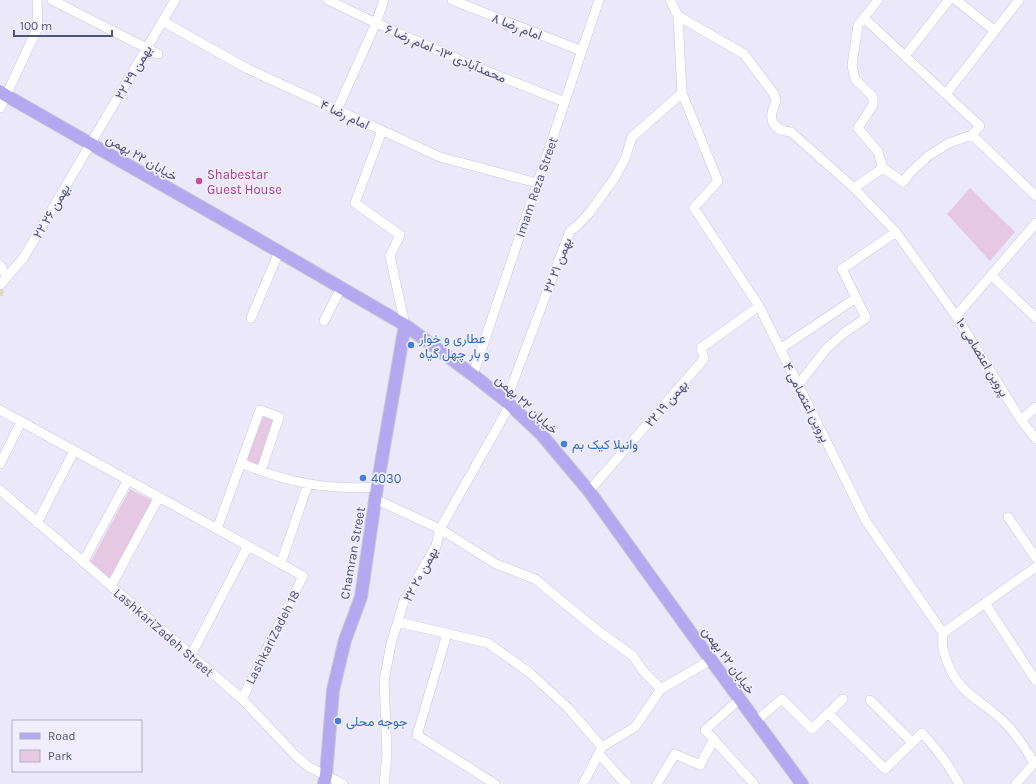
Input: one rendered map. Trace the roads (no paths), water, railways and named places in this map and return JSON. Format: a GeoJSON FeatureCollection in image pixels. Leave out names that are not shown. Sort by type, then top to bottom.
{"type":"FeatureCollection","features":[{"type":"Feature","properties":{"kind":"main road","name":"خیابان ۲۲ بهمن"},"geometry":{"type":"LineString","coordinates":[[3,93],[405,326],[473,375],[508,403],[541,434],[589,491],[802,784]]}},
{"type":"Feature","properties":{"kind":"main road","name":"Chamran Street"},"geometry":{"type":"LineString","coordinates":[[325,780],[333,690],[345,640],[361,597],[375,499],[405,326]]}},
{"type":"Feature","properties":{"kind":"street"},"geometry":{"type":"LineString","coordinates":[[0,108],[3,93],[38,27],[37,0]]}},
{"type":"Feature","properties":{"kind":"street"},"geometry":{"type":"LineString","coordinates":[[52,0],[158,54]]}},
{"type":"Feature","properties":{"kind":"street","name":"۲۲ بهمن ۲۹"},"geometry":{"type":"LineString","coordinates":[[90,144],[175,0]]}},
{"type":"Feature","properties":{"kind":"street","name":"محمدآبادی ۱۳- امام رضا ۶"},"geometry":{"type":"LineString","coordinates":[[328,0],[476,67],[565,102]]}},
{"type":"Feature","properties":{"kind":"street"},"geometry":{"type":"LineString","coordinates":[[337,110],[376,23],[384,0]]}},
{"type":"Feature","properties":{"kind":"street","name":"امام رضا ۸"},"geometry":{"type":"LineString","coordinates":[[452,0],[582,51]]}},
{"type":"Feature","properties":{"kind":"street","name":"Imam Reza Street"},"geometry":{"type":"LineString","coordinates":[[473,375],[599,0]]}},
{"type":"Feature","properties":{"kind":"street"},"geometry":{"type":"LineString","coordinates":[[864,18],[980,126],[972,135],[949,143],[928,156],[903,182],[883,168],[878,152],[858,128],[873,105],[874,97],[855,79],[852,65],[858,25],[878,0]]}},
{"type":"Feature","properties":{"kind":"street"},"geometry":{"type":"LineString","coordinates":[[905,56],[949,0]]}},
{"type":"Feature","properties":{"kind":"street"},"geometry":{"type":"LineString","coordinates":[[956,0],[995,32]]}},
{"type":"Feature","properties":{"kind":"street"},"geometry":{"type":"LineString","coordinates":[[946,94],[1019,0]]}},
{"type":"Feature","properties":{"kind":"street"},"geometry":{"type":"LineString","coordinates":[[671,1],[678,16],[744,54],[774,94],[776,101],[772,112],[772,120],[776,127],[782,131],[791,132],[854,188],[896,232],[956,316]]}},
{"type":"Feature","properties":{"kind":"street","name":"پروین اعتصامی ۴"},"geometry":{"type":"LineString","coordinates":[[678,16],[682,93],[718,182],[694,208],[759,306],[866,521],[943,633],[943,647],[955,678],[966,690],[1001,719],[1016,734],[1035,762]]}},
{"type":"Feature","properties":{"kind":"street","name":"امام رضا ۴"},"geometry":{"type":"LineString","coordinates":[[162,21],[248,69],[440,158],[537,184]]}},
{"type":"Feature","properties":{"kind":"street","name":"۲۲ بهمن ۲۱"},"geometry":{"type":"LineString","coordinates":[[508,403],[570,231],[590,212],[614,179],[625,159],[632,137],[682,93]]}},
{"type":"Feature","properties":{"kind":"street"},"geometry":{"type":"LineString","coordinates":[[382,131],[355,203],[400,235],[390,256],[405,326]]}},
{"type":"Feature","properties":{"kind":"street"},"geometry":{"type":"LineString","coordinates":[[972,135],[1036,196]]}},
{"type":"Feature","properties":{"kind":"street","name":"۲۲ بهمن ۲۶"},"geometry":{"type":"LineString","coordinates":[[0,284],[24,257],[90,144]]}},
{"type":"Feature","properties":{"kind":"street"},"geometry":{"type":"LineString","coordinates":[[854,188],[883,168]]}},
{"type":"Feature","properties":{"kind":"street","name":"پروین اعتصامی ۱۰"},"geometry":{"type":"LineString","coordinates":[[1036,223],[956,316],[1021,420],[1036,439]]}},
{"type":"Feature","properties":{"kind":"street"},"geometry":{"type":"LineString","coordinates":[[798,385],[827,348],[844,333],[866,318],[842,269],[896,232]]}},
{"type":"Feature","properties":{"kind":"street"},"geometry":{"type":"LineString","coordinates":[[251,318],[279,252]]}},
{"type":"Feature","properties":{"kind":"street"},"geometry":{"type":"LineString","coordinates":[[0,265],[6,276]]}},
{"type":"Feature","properties":{"kind":"street"},"geometry":{"type":"LineString","coordinates":[[991,275],[1036,318]]}},
{"type":"Feature","properties":{"kind":"street"},"geometry":{"type":"LineString","coordinates":[[324,321],[341,288]]}},
{"type":"Feature","properties":{"kind":"street"},"geometry":{"type":"LineString","coordinates":[[780,349],[856,298]]}},
{"type":"Feature","properties":{"kind":"street","name":"۲۲ بهمن ۱۹"},"geometry":{"type":"LineString","coordinates":[[589,491],[704,359],[701,348],[759,306]]}},
{"type":"Feature","properties":{"kind":"street","name":"۲۲ بهمن ۲۰"},"geometry":{"type":"LineString","coordinates":[[384,784],[387,755],[384,681],[391,644],[404,601],[436,546],[440,529],[508,403]]}},
{"type":"Feature","properties":{"kind":"street"},"geometry":{"type":"LineString","coordinates":[[1021,420],[1036,407]]}},
{"type":"Feature","properties":{"kind":"street"},"geometry":{"type":"LineString","coordinates":[[0,410],[280,563],[308,484]]}},
{"type":"Feature","properties":{"kind":"street"},"geometry":{"type":"LineString","coordinates":[[217,529],[260,410],[279,417],[260,471]]}},
{"type":"Feature","properties":{"kind":"street"},"geometry":{"type":"LineString","coordinates":[[0,464],[21,422]]}},
{"type":"Feature","properties":{"kind":"street"},"geometry":{"type":"LineString","coordinates":[[37,523],[74,451]]}},
{"type":"Feature","properties":{"kind":"street"},"geometry":{"type":"LineString","coordinates":[[241,463],[260,471],[292,481],[308,484],[354,488],[377,487]]}},
{"type":"Feature","properties":{"kind":"street"},"geometry":{"type":"LineString","coordinates":[[83,562],[128,480]]}},
{"type":"Feature","properties":{"kind":"street","name":"LashkariZadeh Street"},"geometry":{"type":"LineString","coordinates":[[0,490],[242,699],[296,757],[325,780],[343,784]]}},
{"type":"Feature","properties":{"kind":"street"},"geometry":{"type":"LineString","coordinates":[[111,586],[159,497]]}},
{"type":"Feature","properties":{"kind":"street"},"geometry":{"type":"LineString","coordinates":[[375,499],[440,529],[496,564],[535,579],[597,630],[633,656],[643,671],[661,689]]}},
{"type":"Feature","properties":{"kind":"street"},"geometry":{"type":"LineString","coordinates":[[1008,517],[1033,546],[1036,558]]}},
{"type":"Feature","properties":{"kind":"street"},"geometry":{"type":"LineString","coordinates":[[191,655],[248,546]]}},
{"type":"Feature","properties":{"kind":"street","name":"LashkariZadeh 18"},"geometry":{"type":"LineString","coordinates":[[242,699],[303,576],[280,563]]}},
{"type":"Feature","properties":{"kind":"street"},"geometry":{"type":"LineString","coordinates":[[943,633],[1036,567]]}},
{"type":"Feature","properties":{"kind":"street"},"geometry":{"type":"LineString","coordinates":[[985,603],[1036,681]]}},
{"type":"Feature","properties":{"kind":"street"},"geometry":{"type":"LineString","coordinates":[[398,622],[488,643],[530,673],[568,708],[621,779],[627,784]]}},
{"type":"Feature","properties":{"kind":"street"},"geometry":{"type":"LineString","coordinates":[[447,634],[417,735],[495,784]]}},
{"type":"Feature","properties":{"kind":"street"},"geometry":{"type":"LineString","coordinates":[[583,784],[601,751],[635,727],[661,689],[711,660]]}},
{"type":"Feature","properties":{"kind":"street"},"geometry":{"type":"LineString","coordinates":[[740,699],[706,730],[754,784]]}},
{"type":"Feature","properties":{"kind":"street"},"geometry":{"type":"LineString","coordinates":[[756,720],[782,699],[812,729],[843,699]]}},
{"type":"Feature","properties":{"kind":"street"},"geometry":{"type":"LineString","coordinates":[[870,700],[912,742]]}},
{"type":"Feature","properties":{"kind":"street"},"geometry":{"type":"LineString","coordinates":[[828,713],[885,769],[922,733],[944,759],[959,784]]}},
{"type":"Feature","properties":{"kind":"street"},"geometry":{"type":"LineString","coordinates":[[657,784],[675,754],[700,765],[714,739]]}},
{"type":"Feature","properties":{"kind":"street"},"geometry":{"type":"LineString","coordinates":[[1016,784],[1035,762]]}},
{"type":"Feature","properties":{"kind":"place","name":"Shabestar Guest House"},"geometry":{"type":"Point","coordinates":[199,181]}},
{"type":"Feature","properties":{"kind":"place","name":"عطاری و خوار و بار چهل گیاه"},"geometry":{"type":"Point","coordinates":[411,345]}},
{"type":"Feature","properties":{"kind":"place","name":"وانیلا کیک بم"},"geometry":{"type":"Point","coordinates":[564,444]}},
{"type":"Feature","properties":{"kind":"place","name":"4030"},"geometry":{"type":"Point","coordinates":[363,478]}},
{"type":"Feature","properties":{"kind":"place","name":"جوجه محلی"},"geometry":{"type":"Point","coordinates":[338,721]}}]}
